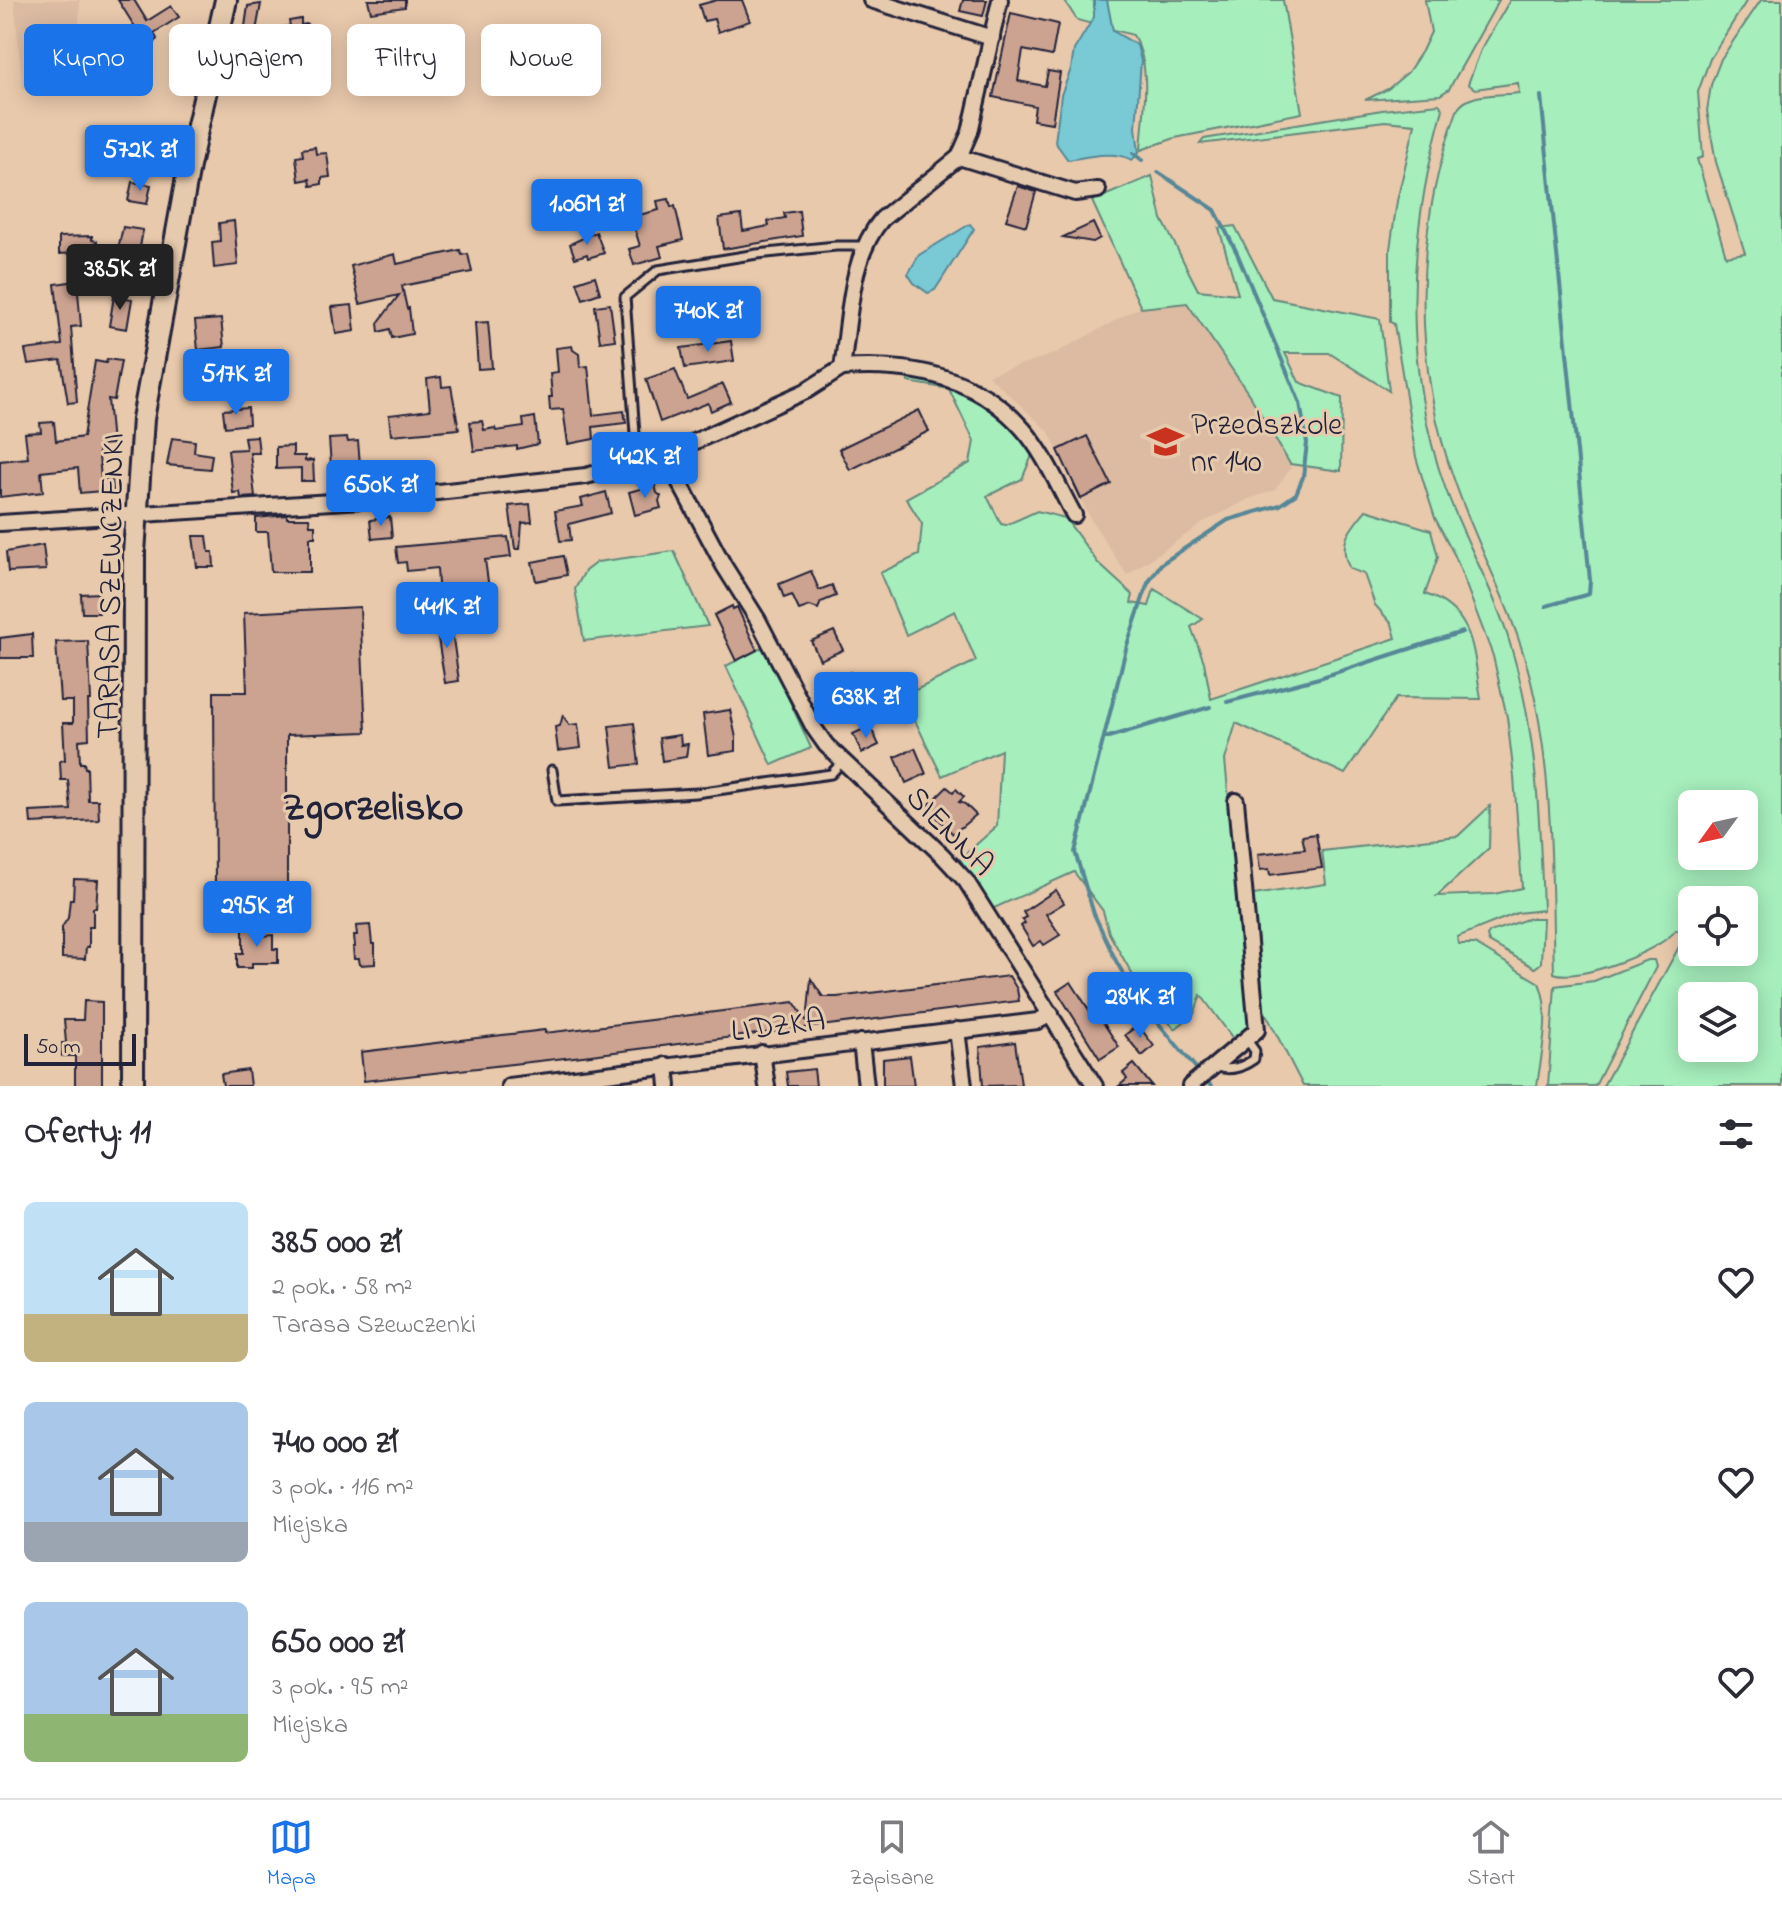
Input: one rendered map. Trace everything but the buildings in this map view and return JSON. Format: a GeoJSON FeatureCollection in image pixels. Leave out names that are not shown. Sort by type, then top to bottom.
{"type":"FeatureCollection","features":[{"type":"Feature","properties":{"kind":"street","name":"TARASA SZEWCZENKI"},"geometry":{"type":"LineString","coordinates":[[133,1086],[135,514],[143,419],[165,285],[226,0]]}},
{"type":"Feature","properties":{"kind":"street"},"geometry":{"type":"LineString","coordinates":[[871,0],[992,38]]}},
{"type":"Feature","properties":{"kind":"street"},"geometry":{"type":"LineString","coordinates":[[842,368],[863,246],[882,219],[959,157],[970,132],[1000,0]]}},
{"type":"Feature","properties":{"kind":"street"},"geometry":{"type":"LineString","coordinates":[[959,157],[1075,193],[1098,190]]}},
{"type":"Feature","properties":{"kind":"street"},"geometry":{"type":"LineString","coordinates":[[0,523],[363,500],[586,476],[665,455],[806,391],[842,368],[883,365],[927,371],[982,396],[1022,428],[1042,454],[1074,515]]}},
{"type":"Feature","properties":{"kind":"street","name":"SIENNA"},"geometry":{"type":"LineString","coordinates":[[665,455],[724,566],[758,620],[814,728],[842,762],[966,881],[1095,1086]]}},
{"type":"Feature","properties":{"kind":"street"},"geometry":{"type":"LineString","coordinates":[[1202,1076],[1257,1030],[1236,801]]}},
{"type":"Feature","properties":{"kind":"street","name":"LIDZKA"},"geometry":{"type":"LineString","coordinates":[[509,1086],[569,1082],[666,1065],[1038,1021],[1051,1014]]}},
{"type":"Feature","properties":{"kind":"street"},"geometry":{"type":"LineString","coordinates":[[957,1030],[964,1086]]}},
{"type":"Feature","properties":{"kind":"street"},"geometry":{"type":"LineString","coordinates":[[861,1042],[866,1086]]}},
{"type":"Feature","properties":{"kind":"street"},"geometry":{"type":"LineString","coordinates":[[762,1053],[767,1086]]}},
{"type":"Feature","properties":{"kind":"street"},"geometry":{"type":"LineString","coordinates":[[666,1065],[668,1086]]}},
{"type":"Feature","properties":{"kind":"lane"},"geometry":{"type":"LineString","coordinates":[[637,464],[625,297],[658,270],[757,254],[863,246]]}},
{"type":"Feature","properties":{"kind":"lane"},"geometry":{"type":"LineString","coordinates":[[552,770],[557,801],[696,793],[831,774],[842,762]]}},
{"type":"Feature","properties":{"kind":"shaded area"},"geometry":{"type":"Polygon","coordinates":[[[14,0],[80,0],[79,24],[24,24],[23,90],[14,0]]]}},
{"type":"Feature","properties":{"kind":"shaded area","name":"Przedszkole nr 140"},"geometry":{"type":"Polygon","coordinates":[[[1187,303],[1252,399],[1291,468],[1275,490],[1249,499],[1206,521],[1127,575],[1091,520],[1049,432],[988,375],[1054,354],[1136,309],[1187,303]]]}},
{"type":"Feature","properties":{"kind":"green space"},"geometry":{"type":"Polygon","coordinates":[[[1064,0],[1283,0],[1302,113],[1175,138],[1141,150],[1145,76],[1133,35],[1077,20],[1064,0]]]}},
{"type":"Feature","properties":{"kind":"green space"},"geometry":{"type":"Polygon","coordinates":[[[1425,0],[1499,0],[1449,89],[1440,95],[1365,100],[1388,89],[1408,72],[1422,51],[1431,32],[1425,0]]]}},
{"type":"Feature","properties":{"kind":"green space"},"geometry":{"type":"Polygon","coordinates":[[[1510,0],[1747,0],[1710,59],[1698,92],[1703,157],[1697,159],[1726,256],[1745,253],[1716,162],[1707,111],[1711,85],[1721,59],[1761,0],[1782,0],[1782,1086],[1603,1086],[1678,949],[1678,966],[1758,966],[1758,886],[1678,886],[1678,931],[1668,938],[1637,955],[1599,969],[1565,975],[1554,973],[1550,824],[1538,714],[1523,652],[1465,509],[1442,440],[1431,393],[1425,346],[1426,250],[1432,203],[1457,111],[1476,97],[1519,93],[1518,83],[1475,89],[1468,84],[1481,50],[1510,0]]]}},
{"type":"Feature","properties":{"kind":"green space"},"geometry":{"type":"Polygon","coordinates":[[[1439,104],[1443,109],[1422,204],[1414,300],[1422,395],[1446,490],[1497,607],[1520,679],[1536,777],[1543,910],[1517,913],[1457,937],[1459,944],[1475,944],[1539,983],[1545,1007],[1543,1047],[1537,1086],[1303,1086],[1264,1010],[1253,895],[1326,884],[1322,851],[1458,836],[1490,806],[1489,848],[1437,896],[1494,894],[1522,888],[1514,777],[1507,717],[1493,656],[1426,490],[1416,457],[1394,324],[1390,322],[1390,249],[1397,201],[1415,124],[1385,121],[1200,144],[1204,139],[1382,110],[1439,104]]]}},
{"type":"Feature","properties":{"kind":"green space"},"geometry":{"type":"Polygon","coordinates":[[[1152,176],[1162,219],[1198,290],[1238,294],[1219,228],[1235,226],[1272,298],[1380,319],[1389,391],[1329,353],[1285,353],[1299,382],[1342,398],[1341,471],[1290,464],[1252,399],[1187,303],[1141,308],[1092,201],[1152,176]]]}},
{"type":"Feature","properties":{"kind":"green space"},"geometry":{"type":"Polygon","coordinates":[[[909,372],[960,388],[1018,429],[1032,449],[1022,479],[987,496],[1001,524],[1006,525],[1037,511],[1065,518],[1098,563],[1133,595],[1131,603],[1149,606],[1154,589],[1203,619],[1191,627],[1204,662],[1211,699],[1396,638],[1392,624],[1375,605],[1364,574],[1350,569],[1345,552],[1347,538],[1366,510],[1431,530],[1438,557],[1425,594],[1454,611],[1463,623],[1473,650],[1481,699],[1396,698],[1345,774],[1236,723],[1225,760],[1251,1028],[1234,1040],[1201,995],[1194,1014],[1175,1029],[1140,988],[1109,933],[1103,911],[1074,872],[992,909],[960,859],[997,826],[1001,750],[942,776],[903,696],[976,661],[955,611],[906,635],[880,573],[919,555],[922,524],[906,498],[970,463],[974,441],[949,389],[908,382],[909,372]]]}},
{"type":"Feature","properties":{"kind":"green space"},"geometry":{"type":"Polygon","coordinates":[[[674,551],[708,626],[584,641],[575,589],[585,571],[597,562],[674,551]]]}},
{"type":"Feature","properties":{"kind":"green space"},"geometry":{"type":"Polygon","coordinates":[[[765,646],[811,748],[772,765],[726,666],[765,646]]]}},
{"type":"Feature","properties":{"kind":"green space"},"geometry":{"type":"Polygon","coordinates":[[[1530,918],[1543,918],[1541,963],[1535,968],[1489,942],[1487,936],[1490,932],[1530,918]]]}},
{"type":"Feature","properties":{"kind":"green space"},"geometry":{"type":"Polygon","coordinates":[[[1654,960],[1656,967],[1595,1086],[1548,1086],[1555,986],[1594,981],[1654,960]]]}},
{"type":"Feature","properties":{"kind":"water"},"geometry":{"type":"Polygon","coordinates":[[[1094,0],[1107,0],[1113,31],[1137,45],[1141,61],[1136,127],[1139,153],[1132,160],[1109,155],[1068,160],[1055,142],[1061,95],[1074,50],[1094,17],[1094,0]]]}},
{"type":"Feature","properties":{"kind":"water"},"geometry":{"type":"Polygon","coordinates":[[[970,224],[974,229],[935,290],[928,293],[914,283],[908,274],[919,255],[970,224]]]}},
{"type":"Feature","properties":{"kind":"waterway"},"geometry":{"type":"LineString","coordinates":[[1541,96],[1590,580],[1589,594],[1546,606]]}},
{"type":"Feature","properties":{"kind":"waterway"},"geometry":{"type":"LineString","coordinates":[[1133,153],[1142,160]]}},
{"type":"Feature","properties":{"kind":"waterway"},"geometry":{"type":"LineString","coordinates":[[1158,172],[1215,210],[1237,253],[1300,403],[1307,443],[1303,477],[1296,494],[1280,505],[1228,520],[1161,564],[1148,583],[1127,645],[1075,852],[1094,914],[1117,963],[1139,1000],[1211,1086]]}},
{"type":"Feature","properties":{"kind":"waterway"},"geometry":{"type":"LineString","coordinates":[[1227,702],[1319,678],[1462,632]]}},
{"type":"Feature","properties":{"kind":"waterway"},"geometry":{"type":"LineString","coordinates":[[1105,738],[1210,707]]}},
{"type":"Feature","properties":{"kind":"place","name":"Przedszkole nr 140"},"geometry":{"type":"Point","coordinates":[1165,441]}},
{"type":"Feature","properties":{"kind":"district","name":"Zgorzelisko"},"geometry":{"type":"Point","coordinates":[373,805]}}]}
